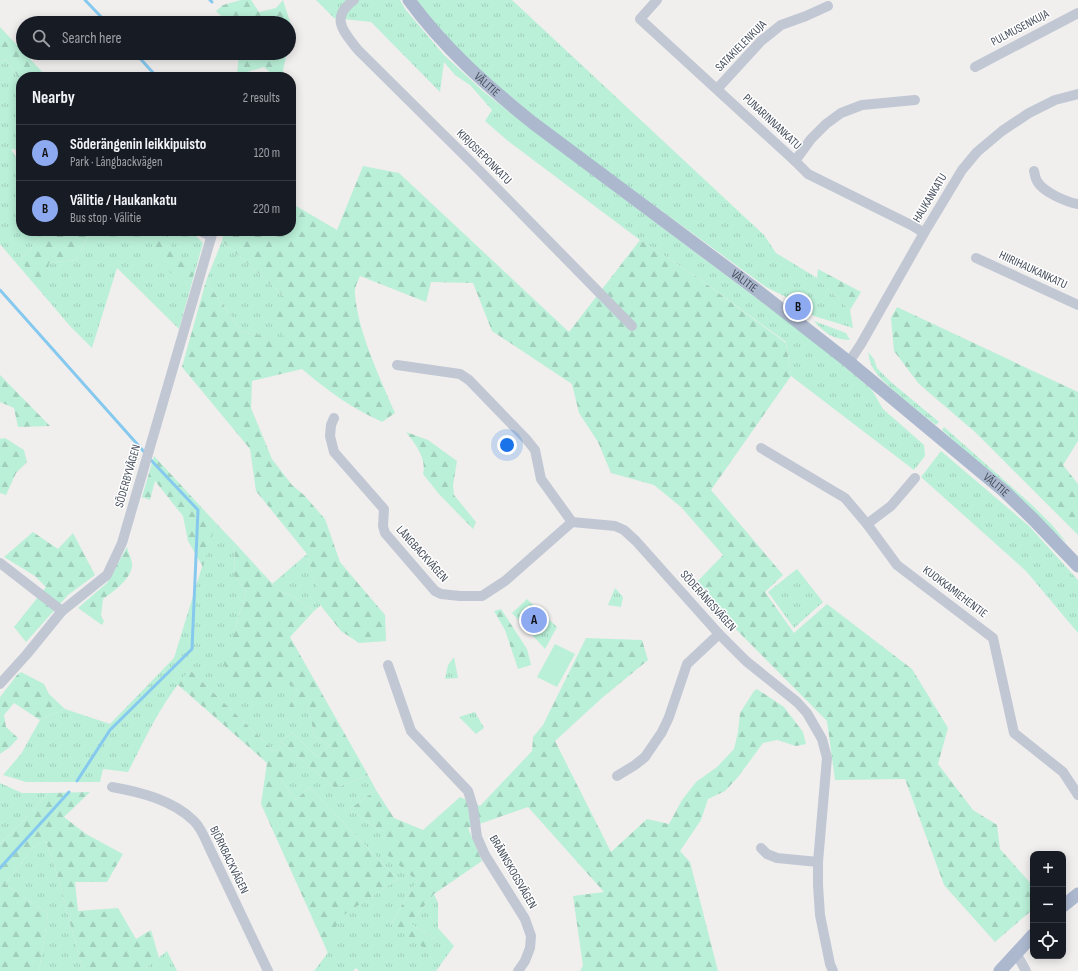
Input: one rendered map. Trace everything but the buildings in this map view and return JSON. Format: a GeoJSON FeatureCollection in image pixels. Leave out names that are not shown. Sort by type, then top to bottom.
{"type":"FeatureCollection","features":[{"type":"Feature","properties":{"kind":"main road","name":"VÄLITIE"},"geometry":{"type":"LineString","coordinates":[[409,0],[451,51],[507,102],[752,286],[849,362],[1004,491],[1078,566]]}},
{"type":"Feature","properties":{"kind":"main road"},"geometry":{"type":"LineString","coordinates":[[1066,904],[1078,894]]}},
{"type":"Feature","properties":{"kind":"main road"},"geometry":{"type":"LineString","coordinates":[[1000,971],[1030,938]]}},
{"type":"Feature","properties":{"kind":"street","name":"KIRJOSIEPONKATU"},"geometry":{"type":"LineString","coordinates":[[354,0],[342,11],[340,17],[342,29],[358,50],[472,163],[632,326]]}},
{"type":"Feature","properties":{"kind":"street","name":"PUNARINNANKATU"},"geometry":{"type":"LineString","coordinates":[[656,0],[640,19],[808,174],[913,226],[924,233]]}},
{"type":"Feature","properties":{"kind":"street","name":"SATAKIELENKUJA"},"geometry":{"type":"LineString","coordinates":[[716,89],[761,41],[781,25],[828,6]]}},
{"type":"Feature","properties":{"kind":"street","name":"PULMUSENKUJA"},"geometry":{"type":"LineString","coordinates":[[975,67],[1078,12]]}},
{"type":"Feature","properties":{"kind":"street","name":"HAUKANKATU"},"geometry":{"type":"LineString","coordinates":[[849,362],[861,344],[924,233],[962,170],[977,152],[1002,131],[1029,113],[1055,100],[1078,94]]}},
{"type":"Feature","properties":{"kind":"street"},"geometry":{"type":"LineString","coordinates":[[795,161],[811,139],[826,124],[841,113],[862,105],[915,100]]}},
{"type":"Feature","properties":{"kind":"street"},"geometry":{"type":"LineString","coordinates":[[1034,171],[1037,182],[1054,196],[1068,202],[1078,204]]}},
{"type":"Feature","properties":{"kind":"street","name":"SÖDERBYVÄGEN"},"geometry":{"type":"LineString","coordinates":[[0,684],[62,611],[107,574],[122,543],[211,236]]}},
{"type":"Feature","properties":{"kind":"street","name":"HIIRIHAUKANKATU"},"geometry":{"type":"LineString","coordinates":[[976,258],[1078,305]]}},
{"type":"Feature","properties":{"kind":"street"},"geometry":{"type":"LineString","coordinates":[[397,365],[460,374],[469,380],[528,440],[535,450],[542,479],[572,522]]}},
{"type":"Feature","properties":{"kind":"street","name":"LÅNGBACKVÄGEN"},"geometry":{"type":"LineString","coordinates":[[334,418],[331,425],[330,436],[334,452],[384,509],[383,526],[385,533],[435,591],[441,594],[482,596],[505,581],[572,522]]}},
{"type":"Feature","properties":{"kind":"street","name":"KUOKKAMIEHENTIE"},"geometry":{"type":"LineString","coordinates":[[761,448],[845,498],[867,524],[897,565],[993,638],[1014,734],[1063,772],[1078,795]]}},
{"type":"Feature","properties":{"kind":"street"},"geometry":{"type":"LineString","coordinates":[[867,524],[891,506],[915,478]]}},
{"type":"Feature","properties":{"kind":"street","name":"SÖDERÄNGSVÄGEN"},"geometry":{"type":"LineString","coordinates":[[572,522],[615,526],[624,530],[636,541],[719,634],[746,661],[797,702],[807,713],[822,738],[826,758],[826,772],[818,862],[820,915],[830,964],[833,971]]}},
{"type":"Feature","properties":{"kind":"street"},"geometry":{"type":"LineString","coordinates":[[0,563],[62,611]]}},
{"type":"Feature","properties":{"kind":"street"},"geometry":{"type":"LineString","coordinates":[[617,776],[635,765],[645,756],[662,732],[687,664],[719,634]]}},
{"type":"Feature","properties":{"kind":"street","name":"BRÄNNSKOGSVÄGEN"},"geometry":{"type":"LineString","coordinates":[[388,665],[411,730],[468,791],[473,807],[477,837],[485,855],[525,919],[531,936],[530,948],[526,961],[518,971]]}},
{"type":"Feature","properties":{"kind":"street","name":"BJÖRKBACKVÄGEN"},"geometry":{"type":"LineString","coordinates":[[112,787],[141,792],[163,801],[183,812],[200,828],[268,971]]}},
{"type":"Feature","properties":{"kind":"street"},"geometry":{"type":"LineString","coordinates":[[761,848],[766,854],[777,858],[818,862]]}},
{"type":"Feature","properties":{"kind":"street"},"geometry":{"type":"LineString","coordinates":[[1016,953],[1026,971]]}},
{"type":"Feature","properties":{"kind":"green space"},"geometry":{"type":"Polygon","coordinates":[[[241,0],[251,0],[259,12],[276,8],[283,0],[288,16],[221,16],[216,11],[223,5],[241,0]]]}},
{"type":"Feature","properties":{"kind":"green space"},"geometry":{"type":"Polygon","coordinates":[[[316,0],[400,0],[405,9],[444,55],[484,92],[532,130],[819,345],[872,390],[883,409],[924,445],[925,456],[914,470],[791,376],[786,342],[697,277],[640,240],[508,141],[485,121],[492,110],[470,85],[455,75],[444,62],[440,92],[371,22],[334,18],[316,0]]]}},
{"type":"Feature","properties":{"kind":"green space"},"geometry":{"type":"Polygon","coordinates":[[[417,0],[512,0],[764,235],[776,253],[817,278],[850,310],[853,328],[814,316],[792,300],[766,287],[555,133],[467,61],[417,0]]]}},
{"type":"Feature","properties":{"kind":"green space"},"geometry":{"type":"Polygon","coordinates":[[[0,27],[16,44],[16,60],[31,60],[42,72],[16,72],[16,74],[6,59],[0,61],[0,27]]]}},
{"type":"Feature","properties":{"kind":"green space"},"geometry":{"type":"Polygon","coordinates":[[[6,59],[16,74],[16,150],[11,149],[16,158],[16,236],[42,236],[20,260],[49,263],[76,260],[88,237],[196,236],[203,243],[179,329],[117,268],[92,348],[70,326],[0,244],[0,61],[6,59]]]}},
{"type":"Feature","properties":{"kind":"green space"},"geometry":{"type":"Polygon","coordinates":[[[238,60],[285,60],[283,72],[270,72],[264,67],[247,72],[237,72],[238,60]]]}},
{"type":"Feature","properties":{"kind":"green space"},"geometry":{"type":"Polygon","coordinates":[[[363,166],[399,173],[569,332],[640,240],[697,277],[786,343],[791,376],[711,490],[783,575],[765,592],[794,633],[827,604],[912,669],[948,728],[938,764],[973,810],[997,825],[1000,849],[1030,883],[1030,912],[995,942],[944,885],[905,779],[835,780],[827,721],[693,586],[723,555],[681,507],[654,485],[611,473],[598,442],[579,413],[572,384],[492,331],[473,283],[431,282],[426,302],[360,276],[355,292],[360,324],[370,355],[395,413],[382,422],[340,398],[302,369],[252,381],[251,408],[272,459],[292,485],[304,495],[325,519],[340,562],[385,615],[386,641],[359,643],[341,631],[321,606],[307,554],[256,491],[250,449],[182,367],[206,281],[242,332],[288,341],[268,317],[283,295],[222,241],[223,236],[296,236],[296,206],[337,230],[363,166]]]}},
{"type":"Feature","properties":{"kind":"green space"},"geometry":{"type":"Polygon","coordinates":[[[42,236],[98,236],[88,237],[76,260],[49,263],[44,290],[20,260],[42,236]]]}},
{"type":"Feature","properties":{"kind":"green space"},"geometry":{"type":"Polygon","coordinates":[[[155,236],[168,236],[174,255],[194,273],[190,287],[167,270],[157,258],[154,252],[153,244],[155,236]]]}},
{"type":"Feature","properties":{"kind":"green space"},"geometry":{"type":"Polygon","coordinates":[[[222,241],[283,295],[289,342],[242,332],[206,281],[222,241]]]}},
{"type":"Feature","properties":{"kind":"green space"},"geometry":{"type":"Polygon","coordinates":[[[818,269],[861,292],[850,310],[817,278],[818,269]]]}},
{"type":"Feature","properties":{"kind":"green space"},"geometry":{"type":"Polygon","coordinates":[[[897,307],[1078,392],[1078,441],[1063,465],[1078,484],[1078,535],[975,432],[919,384],[894,351],[891,318],[897,307]]]}},
{"type":"Feature","properties":{"kind":"green space"},"geometry":{"type":"Polygon","coordinates":[[[814,321],[846,333],[850,340],[829,335],[814,321]]]}},
{"type":"Feature","properties":{"kind":"green space"},"geometry":{"type":"Polygon","coordinates":[[[868,352],[874,359],[877,368],[892,383],[939,422],[936,425],[881,379],[871,364],[868,352]]]}},
{"type":"Feature","properties":{"kind":"green space"},"geometry":{"type":"Polygon","coordinates":[[[0,375],[50,426],[18,427],[14,408],[0,402],[0,375]]]}},
{"type":"Feature","properties":{"kind":"green space"},"geometry":{"type":"Polygon","coordinates":[[[944,427],[1032,505],[1067,543],[942,430],[944,427]]]}},
{"type":"Feature","properties":{"kind":"green space"},"geometry":{"type":"Polygon","coordinates":[[[406,432],[428,440],[457,461],[453,485],[454,495],[476,522],[473,529],[439,494],[423,474],[424,468],[422,457],[406,432]]]}},
{"type":"Feature","properties":{"kind":"green space"},"geometry":{"type":"Polygon","coordinates":[[[5,438],[24,450],[27,462],[16,473],[6,495],[0,493],[0,439],[5,438]]]}},
{"type":"Feature","properties":{"kind":"green space"},"geometry":{"type":"Polygon","coordinates":[[[941,451],[1029,526],[1078,580],[1078,633],[1026,571],[921,477],[941,451]]]}},
{"type":"Feature","properties":{"kind":"green space"},"geometry":{"type":"Polygon","coordinates":[[[154,456],[216,523],[203,567],[188,541],[183,516],[155,481],[150,500],[142,497],[154,456]]]}},
{"type":"Feature","properties":{"kind":"green space"},"geometry":{"type":"Polygon","coordinates":[[[216,523],[235,543],[234,575],[246,592],[235,627],[282,677],[297,690],[282,723],[307,703],[315,737],[330,745],[317,757],[293,733],[280,741],[335,788],[368,775],[376,790],[350,809],[374,827],[385,832],[384,851],[418,882],[410,891],[391,924],[436,940],[410,923],[434,894],[438,903],[438,928],[454,946],[436,971],[359,971],[356,968],[353,971],[314,971],[327,954],[338,918],[398,879],[309,787],[296,800],[281,779],[282,747],[275,752],[190,670],[171,693],[163,706],[128,772],[103,769],[100,782],[26,782],[3,775],[21,754],[40,720],[65,709],[110,724],[174,658],[216,523]]]}},
{"type":"Feature","properties":{"kind":"green space"},"geometry":{"type":"Polygon","coordinates":[[[33,532],[58,549],[73,533],[95,575],[68,595],[26,642],[14,627],[46,587],[35,576],[4,557],[33,532]]]}},
{"type":"Feature","properties":{"kind":"green space"},"geometry":{"type":"Polygon","coordinates":[[[235,543],[278,590],[292,596],[314,611],[290,637],[368,775],[335,788],[280,741],[293,733],[317,757],[330,745],[315,737],[307,704],[281,724],[297,690],[282,678],[258,703],[228,681],[224,663],[246,592],[234,575],[235,543]]]}},
{"type":"Feature","properties":{"kind":"green space"},"geometry":{"type":"Polygon","coordinates":[[[127,547],[132,568],[130,574],[122,584],[103,599],[101,616],[104,621],[102,625],[78,608],[107,583],[127,547]]]}},
{"type":"Feature","properties":{"kind":"green space"},"geometry":{"type":"Polygon","coordinates":[[[307,554],[321,605],[314,611],[292,596],[278,590],[272,584],[307,554]]]}},
{"type":"Feature","properties":{"kind":"green space"},"geometry":{"type":"Polygon","coordinates":[[[797,569],[823,602],[794,628],[768,592],[797,569]]]}},
{"type":"Feature","properties":{"kind":"green space"},"geometry":{"type":"Polygon","coordinates":[[[615,588],[623,597],[621,607],[608,605],[615,588]]]}},
{"type":"Feature","properties":{"kind":"green space"},"geometry":{"type":"Polygon","coordinates":[[[527,599],[557,627],[545,649],[512,613],[527,599]]]}},
{"type":"Feature","properties":{"kind":"green space"},"geometry":{"type":"Polygon","coordinates":[[[501,609],[527,649],[531,665],[518,669],[505,630],[494,611],[501,609]]]}},
{"type":"Feature","properties":{"kind":"green space"},"geometry":{"type":"Polygon","coordinates":[[[586,638],[642,640],[648,660],[602,698],[555,741],[611,852],[647,819],[669,824],[682,800],[696,782],[717,767],[734,749],[740,713],[754,691],[757,689],[784,707],[803,732],[806,744],[796,746],[777,740],[763,743],[738,777],[725,791],[708,799],[701,820],[680,851],[690,862],[718,971],[580,971],[583,966],[573,896],[604,892],[528,807],[468,828],[482,861],[434,894],[410,923],[436,940],[431,953],[391,924],[410,891],[418,882],[383,851],[385,832],[374,827],[350,809],[376,790],[394,818],[423,830],[460,797],[480,806],[532,751],[533,737],[543,725],[586,638]]]}},
{"type":"Feature","properties":{"kind":"green space"},"geometry":{"type":"Polygon","coordinates":[[[555,644],[575,654],[557,687],[537,677],[555,644]]]}},
{"type":"Feature","properties":{"kind":"green space"},"geometry":{"type":"Polygon","coordinates":[[[454,657],[458,678],[445,679],[448,665],[454,657]]]}},
{"type":"Feature","properties":{"kind":"green space"},"geometry":{"type":"Polygon","coordinates":[[[190,670],[275,752],[281,747],[294,767],[281,779],[296,800],[309,787],[398,879],[339,918],[328,953],[261,804],[267,763],[177,684],[190,670]]]}},
{"type":"Feature","properties":{"kind":"green space"},"geometry":{"type":"Polygon","coordinates":[[[21,672],[44,684],[49,694],[65,709],[40,720],[14,703],[4,715],[6,727],[18,738],[10,747],[0,754],[0,697],[21,672]]]}},
{"type":"Feature","properties":{"kind":"green space"},"geometry":{"type":"Polygon","coordinates":[[[475,712],[484,728],[476,734],[459,717],[475,712]]]}},
{"type":"Feature","properties":{"kind":"green space"},"geometry":{"type":"Polygon","coordinates":[[[0,783],[22,793],[49,793],[0,844],[0,783]]]}},
{"type":"Feature","properties":{"kind":"green space"},"geometry":{"type":"Polygon","coordinates":[[[90,792],[64,817],[86,834],[123,854],[107,882],[75,882],[78,911],[118,908],[136,939],[151,930],[159,958],[142,971],[83,971],[57,874],[46,841],[34,846],[5,884],[48,914],[39,971],[0,971],[0,844],[49,793],[90,792]]]}},
{"type":"Feature","properties":{"kind":"green space"},"geometry":{"type":"Polygon","coordinates":[[[46,841],[57,874],[83,971],[39,971],[48,914],[5,884],[34,846],[46,841]]]}},
{"type":"Feature","properties":{"kind":"green space"},"geometry":{"type":"Polygon","coordinates":[[[167,951],[177,971],[142,971],[167,951]]]}},
{"type":"Feature","properties":{"kind":"waterway"},"geometry":{"type":"LineString","coordinates":[[85,0],[100,16]]}},
{"type":"Feature","properties":{"kind":"waterway"},"geometry":{"type":"LineString","coordinates":[[141,60],[152,72]]}},
{"type":"Feature","properties":{"kind":"waterway"},"geometry":{"type":"LineString","coordinates":[[0,290],[146,454]]}},
{"type":"Feature","properties":{"kind":"waterway"},"geometry":{"type":"LineString","coordinates":[[77,781],[110,730],[192,649],[198,510],[149,458]]}},
{"type":"Feature","properties":{"kind":"waterway"},"geometry":{"type":"LineString","coordinates":[[0,868],[69,792]]}},
{"type":"Feature","properties":{"kind":"place","name":"Välitie / Haukankatu"},"geometry":{"type":"Point","coordinates":[798,307]}},
{"type":"Feature","properties":{"kind":"place","name":"Söderängenin leikkipuisto"},"geometry":{"type":"Point","coordinates":[534,620]}}]}
